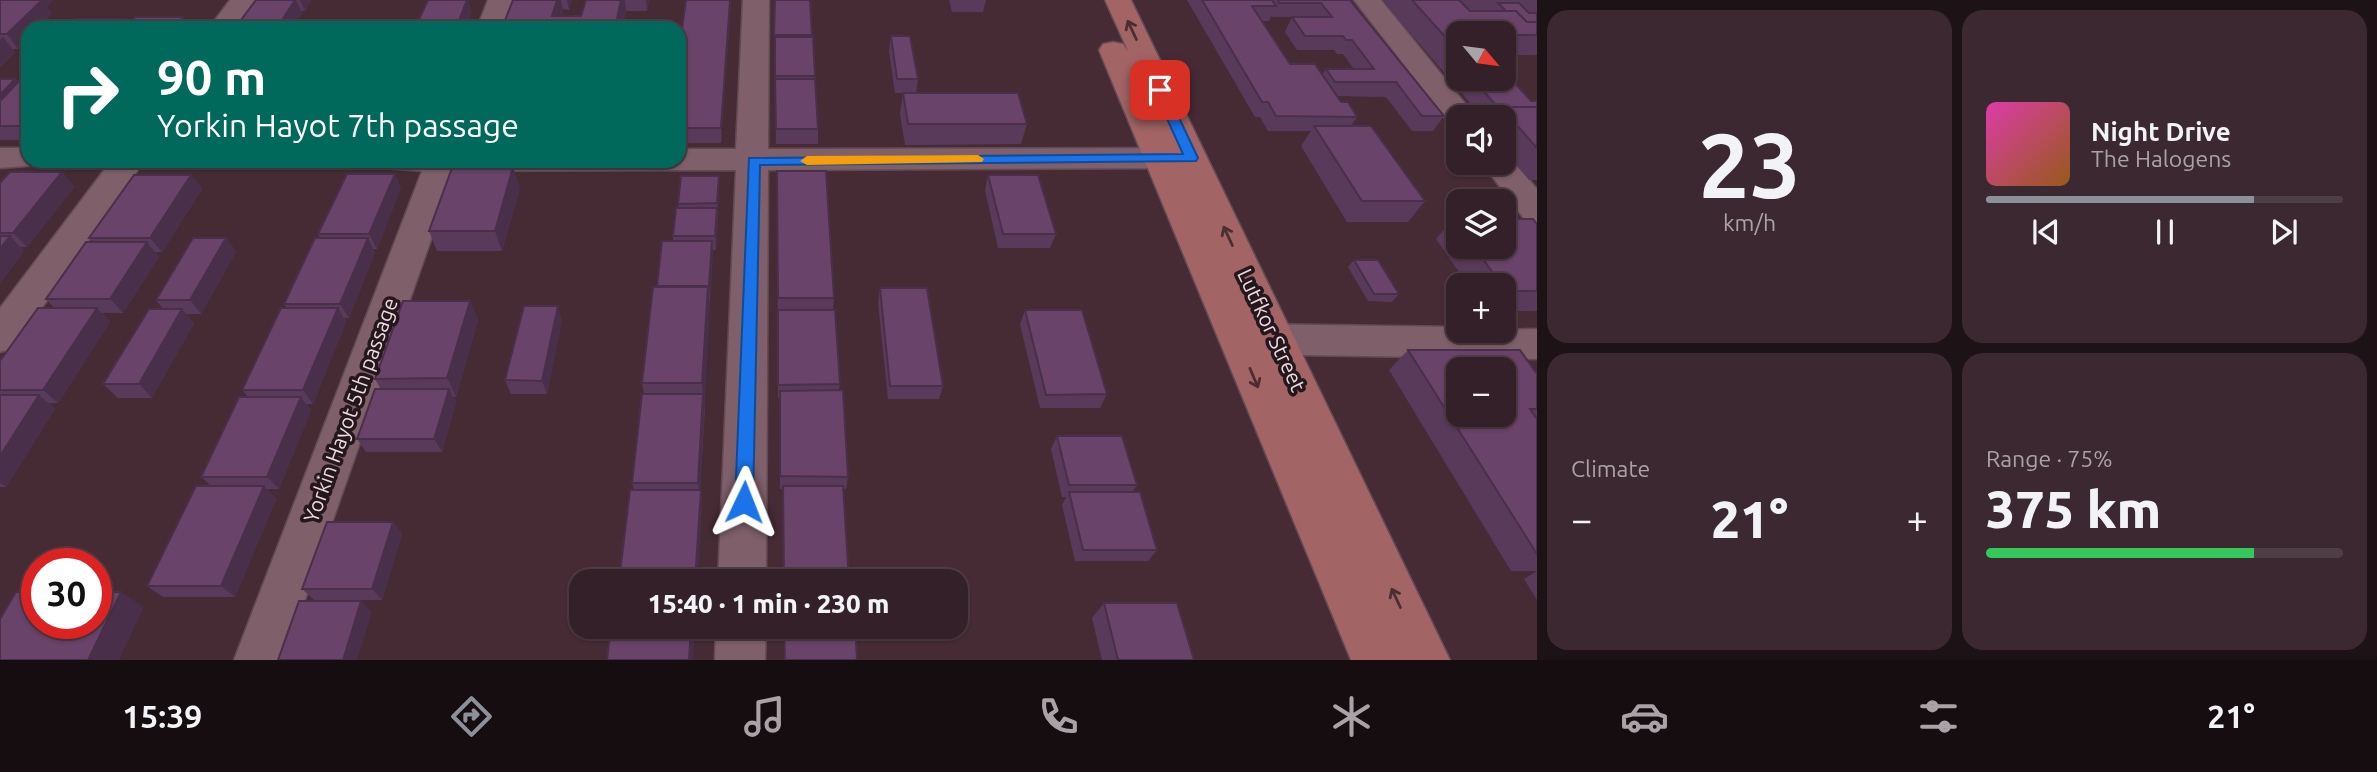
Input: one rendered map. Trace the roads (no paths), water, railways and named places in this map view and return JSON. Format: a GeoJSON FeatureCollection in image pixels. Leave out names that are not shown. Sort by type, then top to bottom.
{"type":"FeatureCollection","features":[{"type":"Feature","properties":{"kind":"main road","name":"Lutfkor Street"},"geometry":{"type":"LineString","coordinates":[[1092,0],[1176,158],[1278,340],[1425,660]]}},
{"type":"Feature","properties":{"kind":"main road","name":"Lutfkor Street"},"geometry":{"type":"LineString","coordinates":[[1118,0],[1238,339],[1376,660]]}},
{"type":"Feature","properties":{"kind":"street"},"geometry":{"type":"LineString","coordinates":[[228,21],[243,0]]}},
{"type":"Feature","properties":{"kind":"street"},"geometry":{"type":"LineString","coordinates":[[494,21],[502,0]]}},
{"type":"Feature","properties":{"kind":"street"},"geometry":{"type":"LineString","coordinates":[[742,569],[756,0]]}},
{"type":"Feature","properties":{"kind":"street"},"geometry":{"type":"LineString","coordinates":[[1367,0],[1451,105]]}},
{"type":"Feature","properties":{"kind":"street"},"geometry":{"type":"LineString","coordinates":[[0,158],[21,158]]}},
{"type":"Feature","properties":{"kind":"street"},"geometry":{"type":"LineString","coordinates":[[686,161],[1176,158]]}},
{"type":"Feature","properties":{"kind":"street"},"geometry":{"type":"LineString","coordinates":[[0,337],[123,168]]}},
{"type":"Feature","properties":{"kind":"street","name":"Yorkin Hayot 5th passage"},"geometry":{"type":"LineString","coordinates":[[259,660],[439,168]]}},
{"type":"Feature","properties":{"kind":"street"},"geometry":{"type":"LineString","coordinates":[[1508,175],[1537,212]]}},
{"type":"Feature","properties":{"kind":"street"},"geometry":{"type":"LineString","coordinates":[[1238,339],[1537,344]]}},
{"type":"Feature","properties":{"kind":"street"},"geometry":{"type":"LineString","coordinates":[[740,660],[741,639]]}}]}
